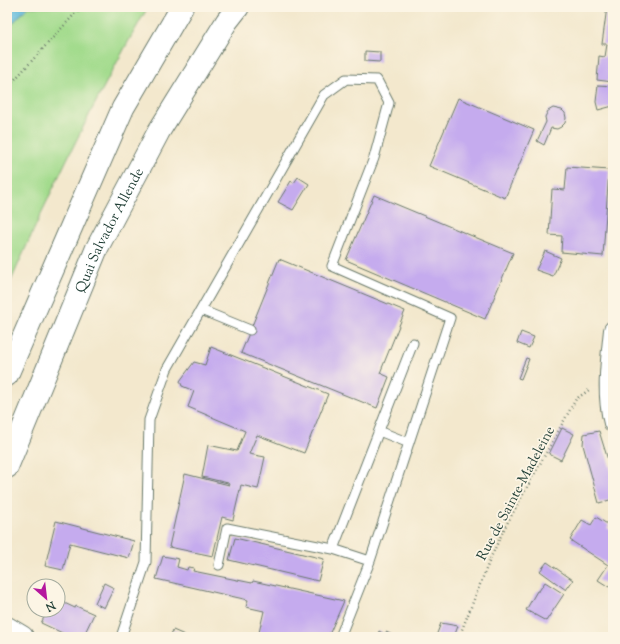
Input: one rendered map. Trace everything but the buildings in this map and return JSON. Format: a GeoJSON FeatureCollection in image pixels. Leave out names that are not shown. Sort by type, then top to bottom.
{"type":"FeatureCollection","features":[{"type":"Feature","properties":{"kind":"main road"},"geometry":{"type":"LineString","coordinates":[[7,374],[123,108],[182,7]]}},
{"type":"Feature","properties":{"kind":"main road","name":"Quai Salvador Allende"},"geometry":{"type":"LineString","coordinates":[[7,467],[98,248],[159,131],[227,21],[238,7]]}},
{"type":"Feature","properties":{"kind":"main road"},"geometry":{"type":"LineString","coordinates":[[7,628],[22,637]]}},
{"type":"Feature","properties":{"kind":"street"},"geometry":{"type":"LineString","coordinates":[[613,330],[609,375],[611,415],[613,423]]}},
{"type":"Feature","properties":{"kind":"lane"},"geometry":{"type":"LineString","coordinates":[[121,637],[146,562],[149,420],[167,369],[324,95],[346,79],[378,80],[389,103],[374,158],[332,266],[450,318],[370,561],[340,637]]}},
{"type":"Feature","properties":{"kind":"lane"},"geometry":{"type":"LineString","coordinates":[[201,310],[250,330]]}},
{"type":"Feature","properties":{"kind":"lane"},"geometry":{"type":"LineString","coordinates":[[333,549],[413,343]]}},
{"type":"Feature","properties":{"kind":"lane"},"geometry":{"type":"LineString","coordinates":[[386,386],[395,390]]}},
{"type":"Feature","properties":{"kind":"lane"},"geometry":{"type":"LineString","coordinates":[[379,432],[409,443]]}},
{"type":"Feature","properties":{"kind":"lane"},"geometry":{"type":"LineString","coordinates":[[219,566],[227,528],[333,549],[370,561]]}},
{"type":"Feature","properties":{"kind":"path"},"geometry":{"type":"LineString","coordinates":[[7,88],[81,7]]}},
{"type":"Feature","properties":{"kind":"path","name":"Rue de Sainte-Madeleine"},"geometry":{"type":"LineString","coordinates":[[459,637],[491,557],[505,527],[576,399],[609,375]]}},
{"type":"Feature","properties":{"kind":"green space"},"geometry":{"type":"Polygon","coordinates":[[[28,7],[148,7],[128,41],[73,146],[7,290],[7,29],[28,7]]]}},
{"type":"Feature","properties":{"kind":"water"},"geometry":{"type":"Polygon","coordinates":[[[7,7],[28,7],[7,29],[7,7]]]}}]}
